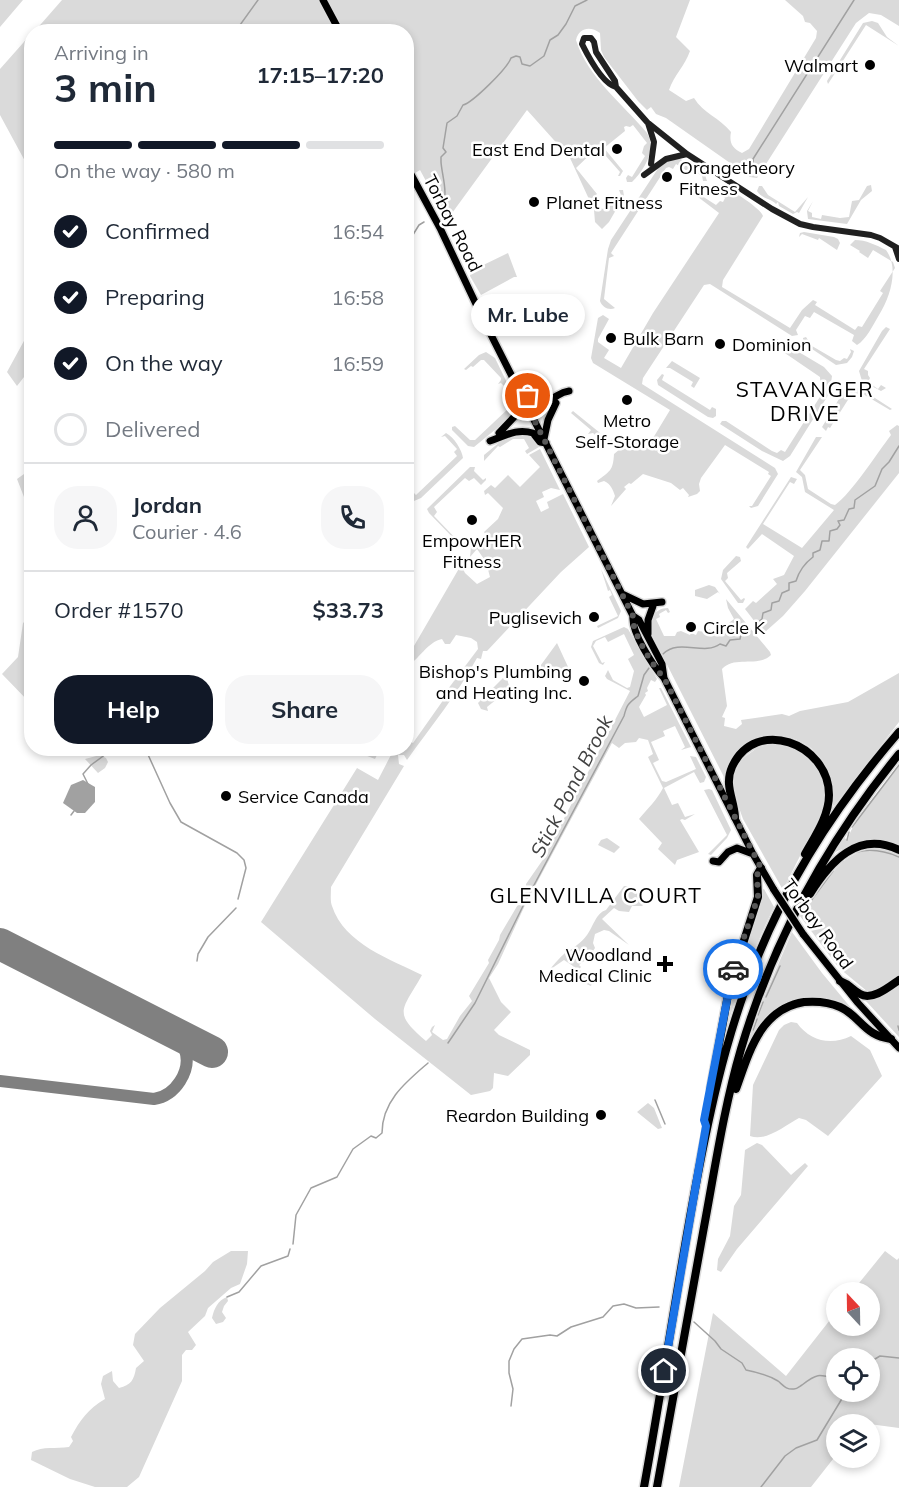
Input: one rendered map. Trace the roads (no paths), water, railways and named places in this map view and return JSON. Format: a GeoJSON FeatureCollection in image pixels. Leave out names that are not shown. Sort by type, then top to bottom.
{"type":"FeatureCollection","features":[{"type":"Feature","properties":{"kind":"highway"},"geometry":{"type":"LineString","coordinates":[[644,1487],[706,1126],[728,1042],[751,973],[796,876],[850,794],[899,732]]}},
{"type":"Feature","properties":{"kind":"highway"},"geometry":{"type":"LineString","coordinates":[[735,817],[735,808],[729,794],[729,777],[732,767],[745,750],[754,744],[775,740],[796,744],[813,757],[826,778],[828,801],[822,820],[796,870],[796,876]]}},
{"type":"Feature","properties":{"kind":"highway"},"geometry":{"type":"LineString","coordinates":[[657,1487],[718,1152],[741,1049],[780,943],[818,870],[848,822],[899,754]]}},
{"type":"Feature","properties":{"kind":"highway"},"geometry":{"type":"LineString","coordinates":[[780,943],[814,889],[843,855],[871,843],[885,844],[899,850]]}},
{"type":"Feature","properties":{"kind":"highway"},"geometry":{"type":"LineString","coordinates":[[706,1126],[704,1120],[729,984],[758,897],[757,875],[761,868]]}},
{"type":"Feature","properties":{"kind":"highway"},"geometry":{"type":"LineString","coordinates":[[840,981],[849,984],[860,994],[868,996],[877,994],[899,980]]}},
{"type":"Feature","properties":{"kind":"highway"},"geometry":{"type":"LineString","coordinates":[[718,1152],[731,1102],[753,1043],[767,1022],[781,1010],[807,1002],[830,1003],[848,1011],[873,1033],[891,1039]]}},
{"type":"Feature","properties":{"kind":"main road"},"geometry":{"type":"LineString","coordinates":[[323,0],[336,24]]}},
{"type":"Feature","properties":{"kind":"main road"},"geometry":{"type":"LineString","coordinates":[[616,87],[615,81],[596,52],[594,42],[591,38],[585,38],[582,44],[608,84],[616,87],[647,122],[687,154],[772,209],[801,224],[872,235],[897,247],[899,259]]}},
{"type":"Feature","properties":{"kind":"main road"},"geometry":{"type":"LineString","coordinates":[[647,122],[654,142],[651,164]]}},
{"type":"Feature","properties":{"kind":"main road"},"geometry":{"type":"LineString","coordinates":[[644,175],[670,157],[687,154]]}},
{"type":"Feature","properties":{"kind":"main road","name":"Torbay Road"},"geometry":{"type":"LineString","coordinates":[[414,180],[633,616],[639,620],[662,664],[664,678]]}},
{"type":"Feature","properties":{"kind":"main road"},"geometry":{"type":"LineString","coordinates":[[499,434],[514,417],[518,408],[520,391],[531,399],[545,401],[569,391]]}},
{"type":"Feature","properties":{"kind":"main road"},"geometry":{"type":"LineString","coordinates":[[490,441],[512,432],[522,431],[533,433],[540,442],[545,441],[548,420],[556,403]]}},
{"type":"Feature","properties":{"kind":"main road"},"geometry":{"type":"LineString","coordinates":[[622,594],[643,604],[662,602]]}},
{"type":"Feature","properties":{"kind":"main road"},"geometry":{"type":"LineString","coordinates":[[647,636],[648,620],[653,606]]}},
{"type":"Feature","properties":{"kind":"main road","name":"Torbay Road"},"geometry":{"type":"LineString","coordinates":[[633,616],[632,623],[655,668],[664,678],[753,854],[774,890],[803,934],[840,981],[899,1048]]}},
{"type":"Feature","properties":{"kind":"main road"},"geometry":{"type":"LineString","coordinates":[[713,861],[719,862],[728,852],[737,848],[753,854]]}},
{"type":"Feature","properties":{"kind":"waterway"},"geometry":{"type":"LineString","coordinates":[[241,24],[258,0]]}},
{"type":"Feature","properties":{"kind":"waterway"},"geometry":{"type":"LineString","coordinates":[[440,210],[445,199],[441,157],[446,152],[443,148],[447,123],[457,116],[463,105],[489,85],[511,58],[520,57],[522,64],[530,66],[544,56],[550,40],[558,35],[575,6],[587,0]]}},
{"type":"Feature","properties":{"kind":"waterway"},"geometry":{"type":"LineString","coordinates":[[754,172],[753,159],[854,0]]}},
{"type":"Feature","properties":{"kind":"waterway"},"geometry":{"type":"LineString","coordinates":[[750,176],[749,169],[752,166]]}},
{"type":"Feature","properties":{"kind":"waterway"},"geometry":{"type":"LineString","coordinates":[[414,233],[424,222]]}},
{"type":"Feature","properties":{"kind":"waterway","name":"Stick Pond Brook"},"geometry":{"type":"LineString","coordinates":[[758,622],[762,619],[763,613],[771,610],[772,603],[779,601],[782,593],[789,590],[789,583],[796,581],[807,562],[813,557],[813,553],[820,550],[822,541],[829,541],[830,531],[837,529],[840,525],[838,521],[844,520],[849,509],[854,508],[855,500],[875,486],[882,469],[899,446]]}},
{"type":"Feature","properties":{"kind":"waterway","name":"Stick Pond Brook"},"geometry":{"type":"LineString","coordinates":[[663,654],[676,647],[707,648],[720,644],[726,646],[730,640],[740,639],[741,634],[748,632]]}},
{"type":"Feature","properties":{"kind":"waterway","name":"Stick Pond Brook"},"geometry":{"type":"LineString","coordinates":[[448,1043],[475,1003],[627,707],[638,696],[644,675],[649,668]]}},
{"type":"Feature","properties":{"kind":"waterway"},"geometry":{"type":"LineString","coordinates":[[88,784],[83,774],[103,756]]}},
{"type":"Feature","properties":{"kind":"waterway"},"geometry":{"type":"LineString","coordinates":[[149,756],[181,822],[237,853],[244,860],[246,868],[238,899]]}},
{"type":"Feature","properties":{"kind":"waterway"},"geometry":{"type":"LineString","coordinates":[[852,827],[899,765]]}},
{"type":"Feature","properties":{"kind":"waterway"},"geometry":{"type":"LineString","coordinates":[[71,815],[74,811]]}},
{"type":"Feature","properties":{"kind":"waterway"},"geometry":{"type":"LineString","coordinates":[[847,840],[849,832]]}},
{"type":"Feature","properties":{"kind":"waterway"},"geometry":{"type":"LineString","coordinates":[[857,852],[878,851],[899,857]]}},
{"type":"Feature","properties":{"kind":"waterway"},"geometry":{"type":"LineString","coordinates":[[837,866],[843,861]]}},
{"type":"Feature","properties":{"kind":"waterway"},"geometry":{"type":"LineString","coordinates":[[810,902],[833,871]]}},
{"type":"Feature","properties":{"kind":"waterway"},"geometry":{"type":"LineString","coordinates":[[197,961],[198,954],[208,937],[236,908]]}},
{"type":"Feature","properties":{"kind":"waterway"},"geometry":{"type":"LineString","coordinates":[[766,997],[780,966]]}},
{"type":"Feature","properties":{"kind":"waterway"},"geometry":{"type":"LineString","coordinates":[[758,1015],[763,1002]]}},
{"type":"Feature","properties":{"kind":"waterway"},"geometry":{"type":"LineString","coordinates":[[753,1030],[757,1019]]}},
{"type":"Feature","properties":{"kind":"waterway"},"geometry":{"type":"LineString","coordinates":[[898,1026],[899,1030]]}},
{"type":"Feature","properties":{"kind":"waterway","name":"Stick Pond Brook"},"geometry":{"type":"LineString","coordinates":[[293,1244],[296,1215],[311,1188],[337,1177],[353,1149],[371,1136],[376,1138],[382,1133],[386,1111],[391,1102],[404,1085],[428,1063]]}},
{"type":"Feature","properties":{"kind":"waterway"},"geometry":{"type":"LineString","coordinates":[[655,1100],[665,1124]]}},
{"type":"Feature","properties":{"kind":"waterway","name":"Stick Pond Brook"},"geometry":{"type":"LineString","coordinates":[[227,1297],[239,1292],[261,1266],[288,1256],[290,1249]]}},
{"type":"Feature","properties":{"kind":"waterway"},"geometry":{"type":"LineString","coordinates":[[511,1406],[513,1389],[509,1361],[514,1349],[522,1339],[557,1336],[571,1327],[603,1317],[613,1306],[624,1304],[636,1308],[659,1307]]}},
{"type":"Feature","properties":{"kind":"waterway"},"geometry":{"type":"LineString","coordinates":[[694,1322],[721,1349],[742,1363],[746,1370],[770,1377],[787,1388],[796,1389],[811,1378],[826,1376]]}},
{"type":"Feature","properties":{"kind":"waterway"},"geometry":{"type":"LineString","coordinates":[[880,1356],[899,1358]]}},
{"type":"Feature","properties":{"kind":"waterway"},"geometry":{"type":"LineString","coordinates":[[761,1487],[785,1456],[796,1448],[817,1440],[840,1402]]}},
{"type":"Feature","properties":{"kind":"place","name":"Walmart"},"geometry":{"type":"Point","coordinates":[870,65]}},
{"type":"Feature","properties":{"kind":"place","name":"East End Dental"},"geometry":{"type":"Point","coordinates":[617,149]}},
{"type":"Feature","properties":{"kind":"place","name":"Orangetheory Fitness"},"geometry":{"type":"Point","coordinates":[667,177]}},
{"type":"Feature","properties":{"kind":"place","name":"Planet Fitness"},"geometry":{"type":"Point","coordinates":[534,202]}},
{"type":"Feature","properties":{"kind":"place","name":"Bulk Barn"},"geometry":{"type":"Point","coordinates":[611,338]}},
{"type":"Feature","properties":{"kind":"place","name":"Dominion"},"geometry":{"type":"Point","coordinates":[720,344]}},
{"type":"Feature","properties":{"kind":"place","name":"Mr. Lube"},"geometry":{"type":"Point","coordinates":[528,396]}},
{"type":"Feature","properties":{"kind":"place","name":"Metro Self-Storage"},"geometry":{"type":"Point","coordinates":[627,400]}},
{"type":"Feature","properties":{"kind":"place","name":"EmpowHER Fitness"},"geometry":{"type":"Point","coordinates":[472,520]}},
{"type":"Feature","properties":{"kind":"place","name":"Puglisevich"},"geometry":{"type":"Point","coordinates":[594,617]}},
{"type":"Feature","properties":{"kind":"place","name":"Circle K"},"geometry":{"type":"Point","coordinates":[691,627]}},
{"type":"Feature","properties":{"kind":"place","name":"Bishop's Plumbing and Heating Inc."},"geometry":{"type":"Point","coordinates":[584,681]}},
{"type":"Feature","properties":{"kind":"place","name":"Service Canada"},"geometry":{"type":"Point","coordinates":[226,796]}},
{"type":"Feature","properties":{"kind":"place","name":"Woodland Medical Clinic"},"geometry":{"type":"Point","coordinates":[665,964]}},
{"type":"Feature","properties":{"kind":"place","name":"Reardon Building"},"geometry":{"type":"Point","coordinates":[601,1115]}},
{"type":"Feature","properties":{"kind":"district","name":"STAVANGER DRIVE"},"geometry":{"type":"Point","coordinates":[805,401]}},
{"type":"Feature","properties":{"kind":"district","name":"GLENVILLA COURT"},"geometry":{"type":"Point","coordinates":[596,895]}}]}
